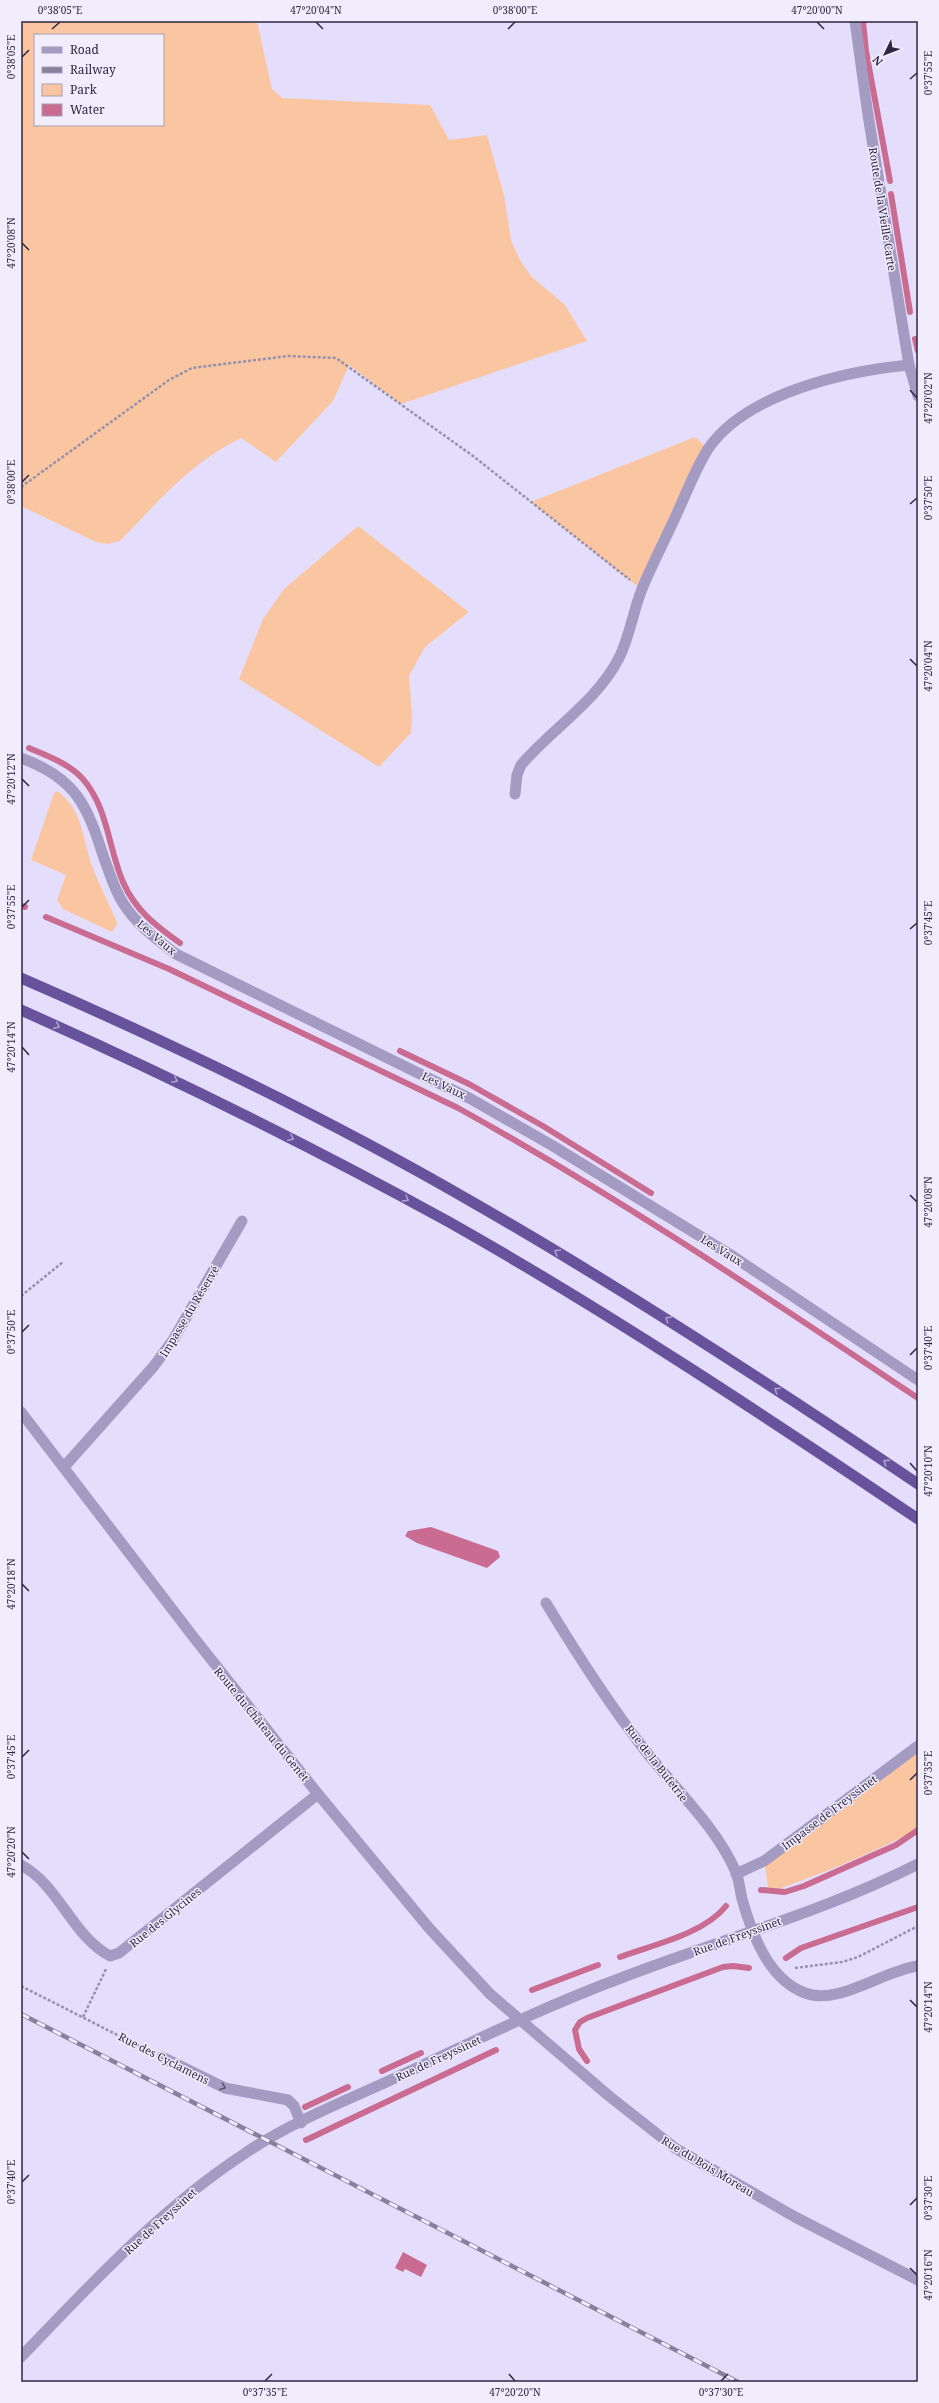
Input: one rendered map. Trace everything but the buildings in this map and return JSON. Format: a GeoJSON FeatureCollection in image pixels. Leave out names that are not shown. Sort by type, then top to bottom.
{"type":"FeatureCollection","features":[{"type":"Feature","properties":{"kind":"highway"},"geometry":{"type":"LineString","coordinates":[[21,978],[246,1082],[386,1154],[466,1198],[679,1326],[918,1484]]}},
{"type":"Feature","properties":{"kind":"highway"},"geometry":{"type":"LineString","coordinates":[[21,1010],[233,1108],[451,1224],[663,1351],[918,1519]]}},
{"type":"Feature","properties":{"kind":"street","name":"Route de la Vieille Carte"},"geometry":{"type":"LineString","coordinates":[[855,21],[868,115],[909,365],[918,396]]}},
{"type":"Feature","properties":{"kind":"street"},"geometry":{"type":"LineString","coordinates":[[515,794],[517,775],[521,764],[594,692],[619,658],[641,590],[708,449],[740,418],[761,404],[790,391],[835,379],[909,365]]}},
{"type":"Feature","properties":{"kind":"street","name":"Les Vaux"},"geometry":{"type":"LineString","coordinates":[[21,758],[51,771],[77,792],[86,809],[115,889],[123,904],[137,922],[176,954],[478,1102],[727,1253],[918,1380]]}},
{"type":"Feature","properties":{"kind":"street","name":"Impasse du Réservé"},"geometry":{"type":"LineString","coordinates":[[64,1467],[158,1361],[173,1340],[242,1221]]}},
{"type":"Feature","properties":{"kind":"street","name":"Route du Château du Genêt"},"geometry":{"type":"LineString","coordinates":[[21,1412],[195,1639],[318,1794],[462,1966],[520,2021]]}},
{"type":"Feature","properties":{"kind":"street","name":"Rue de la Bufetrie"},"geometry":{"type":"LineString","coordinates":[[546,1603],[566,1636],[642,1747],[712,1831],[736,1874],[753,1930],[765,1957],[777,1974],[792,1987],[806,1994],[820,1996],[837,1994],[918,1966]]}},
{"type":"Feature","properties":{"kind":"street","name":"Impasse de Freyssinet"},"geometry":{"type":"LineString","coordinates":[[736,1874],[764,1861],[918,1746]]}},
{"type":"Feature","properties":{"kind":"street","name":"Rue des Glycines"},"geometry":{"type":"LineString","coordinates":[[110,1956],[119,1954],[318,1794]]}},
{"type":"Feature","properties":{"kind":"street","name":"Rue de Freyssinet"},"geometry":{"type":"LineString","coordinates":[[21,2357],[79,2297],[175,2206],[245,2153],[301,2123],[520,2021],[622,1977],[866,1888],[918,1864]]}},
{"type":"Feature","properties":{"kind":"street"},"geometry":{"type":"LineString","coordinates":[[21,1865],[38,1878],[96,1949],[110,1956]]}},
{"type":"Feature","properties":{"kind":"street","name":"Rue du Bois Moreau"},"geometry":{"type":"LineString","coordinates":[[520,2021],[675,2148],[795,2217],[918,2280]]}},
{"type":"Feature","properties":{"kind":"street","name":"Rue des Cyclamens"},"geometry":{"type":"LineString","coordinates":[[162,2058],[225,2088],[288,2100],[294,2106],[301,2123]]}},
{"type":"Feature","properties":{"kind":"path"},"geometry":{"type":"LineString","coordinates":[[21,487],[169,380],[192,368],[288,356],[336,358],[473,456],[641,590]]}},
{"type":"Feature","properties":{"kind":"path"},"geometry":{"type":"LineString","coordinates":[[21,1296],[63,1262]]}},
{"type":"Feature","properties":{"kind":"path"},"geometry":{"type":"LineString","coordinates":[[777,1974],[794,1968],[842,1962],[858,1957],[918,1926]]}},
{"type":"Feature","properties":{"kind":"path"},"geometry":{"type":"LineString","coordinates":[[83,2018],[105,1974],[110,1956]]}},
{"type":"Feature","properties":{"kind":"path","name":"Rue des Cyclamens"},"geometry":{"type":"LineString","coordinates":[[21,1986],[162,2058]]}},
{"type":"Feature","properties":{"kind":"green space"},"geometry":{"type":"Polygon","coordinates":[[[21,21],[257,21],[272,89],[282,98],[430,105],[449,140],[487,135],[504,195],[511,240],[520,260],[531,276],[565,305],[587,341],[401,404],[349,365],[333,401],[276,462],[241,438],[206,459],[190,471],[162,497],[120,541],[107,544],[96,542],[21,506],[21,21]]]}},
{"type":"Feature","properties":{"kind":"green space"},"geometry":{"type":"Polygon","coordinates":[[[695,437],[708,449],[641,589],[531,502],[695,437]]]}},
{"type":"Feature","properties":{"kind":"green space"},"geometry":{"type":"Polygon","coordinates":[[[358,526],[469,612],[425,647],[409,676],[412,713],[411,733],[379,767],[239,679],[263,619],[284,589],[358,526]]]}},
{"type":"Feature","properties":{"kind":"green space"},"geometry":{"type":"Polygon","coordinates":[[[57,791],[72,806],[77,815],[92,866],[116,920],[117,924],[112,932],[63,909],[57,900],[66,875],[31,860],[54,793],[57,791]]]}},
{"type":"Feature","properties":{"kind":"green space"},"geometry":{"type":"Polygon","coordinates":[[[918,1746],[918,1829],[845,1864],[769,1892],[764,1861],[918,1746]]]}},
{"type":"Feature","properties":{"kind":"water"},"geometry":{"type":"Polygon","coordinates":[[[431,1527],[498,1551],[500,1557],[487,1568],[417,1543],[405,1536],[408,1531],[431,1527]]]}},
{"type":"Feature","properties":{"kind":"water"},"geometry":{"type":"Polygon","coordinates":[[[403,2252],[427,2265],[421,2277],[405,2269],[403,2272],[395,2268],[403,2252]]]}},
{"type":"Feature","properties":{"kind":"waterway"},"geometry":{"type":"LineString","coordinates":[[863,21],[866,51],[890,181]]}},
{"type":"Feature","properties":{"kind":"waterway"},"geometry":{"type":"LineString","coordinates":[[891,194],[910,312]]}},
{"type":"Feature","properties":{"kind":"waterway"},"geometry":{"type":"LineString","coordinates":[[915,339],[918,351]]}},
{"type":"Feature","properties":{"kind":"waterway"},"geometry":{"type":"LineString","coordinates":[[29,748],[64,764],[82,778],[91,789],[102,814],[118,869],[128,892],[147,917],[180,943]]}},
{"type":"Feature","properties":{"kind":"waterway"},"geometry":{"type":"LineString","coordinates":[[21,906],[25,907]]}},
{"type":"Feature","properties":{"kind":"waterway"},"geometry":{"type":"LineString","coordinates":[[46,917],[169,969],[458,1108],[576,1176],[634,1212],[918,1398]]}},
{"type":"Feature","properties":{"kind":"waterway"},"geometry":{"type":"LineString","coordinates":[[400,1051],[469,1084],[543,1126],[651,1193]]}},
{"type":"Feature","properties":{"kind":"waterway"},"geometry":{"type":"LineString","coordinates":[[761,1890],[785,1892],[804,1886],[896,1845],[918,1830]]}},
{"type":"Feature","properties":{"kind":"waterway"},"geometry":{"type":"LineString","coordinates":[[620,1957],[677,1938],[705,1924],[726,1906]]}},
{"type":"Feature","properties":{"kind":"waterway"},"geometry":{"type":"LineString","coordinates":[[786,1958],[801,1948],[918,1907]]}},
{"type":"Feature","properties":{"kind":"waterway"},"geometry":{"type":"LineString","coordinates":[[532,1990],[598,1965]]}},
{"type":"Feature","properties":{"kind":"waterway"},"geometry":{"type":"LineString","coordinates":[[587,2061],[579,2049],[575,2030],[580,2022],[587,2018],[723,1967],[733,1966],[749,1968]]}},
{"type":"Feature","properties":{"kind":"waterway"},"geometry":{"type":"LineString","coordinates":[[306,2140],[496,2050]]}},
{"type":"Feature","properties":{"kind":"waterway"},"geometry":{"type":"LineString","coordinates":[[382,2071],[421,2053]]}},
{"type":"Feature","properties":{"kind":"waterway"},"geometry":{"type":"LineString","coordinates":[[305,2107],[348,2087]]}},
{"type":"Feature","properties":{"kind":"railway"},"geometry":{"type":"LineString","coordinates":[[21,2014],[738,2382]]}}]}
